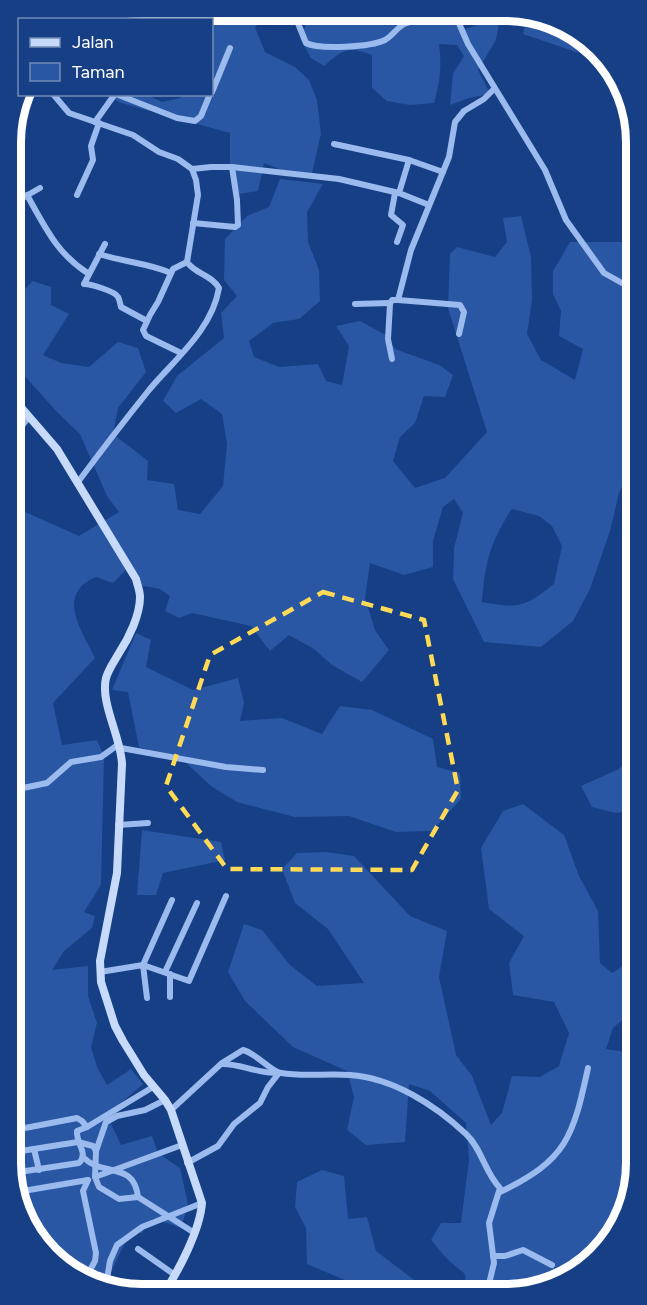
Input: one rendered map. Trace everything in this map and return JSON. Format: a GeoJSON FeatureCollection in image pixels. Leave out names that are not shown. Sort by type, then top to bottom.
{"type":"FeatureCollection","features":[{"type":"Feature","properties":{"kind":"street"},"geometry":{"type":"LineString","coordinates":[[297,21],[306,43],[316,46],[374,43],[385,40],[406,23],[416,21]]}},
{"type":"Feature","properties":{"kind":"street"},"geometry":{"type":"LineString","coordinates":[[458,21],[468,44],[494,88],[546,170],[566,220],[604,273],[626,285]]}},
{"type":"Feature","properties":{"kind":"street"},"geometry":{"type":"LineString","coordinates":[[213,88],[230,48]]}},
{"type":"Feature","properties":{"kind":"street"},"geometry":{"type":"LineString","coordinates":[[398,300],[408,260],[449,157],[454,122],[464,111],[484,99],[494,88]]}},
{"type":"Feature","properties":{"kind":"street"},"geometry":{"type":"LineString","coordinates":[[56,96],[69,113],[132,135],[192,169],[198,195],[187,262],[192,269],[217,284],[219,290],[201,330],[78,482]]}},
{"type":"Feature","properties":{"kind":"street"},"geometry":{"type":"LineString","coordinates":[[77,195],[93,160],[91,146],[97,122],[115,96]]}},
{"type":"Feature","properties":{"kind":"street"},"geometry":{"type":"LineString","coordinates":[[121,96],[177,118],[195,121],[201,116],[210,96]]}},
{"type":"Feature","properties":{"kind":"street"},"geometry":{"type":"LineString","coordinates":[[334,144],[409,160],[443,172]]}},
{"type":"Feature","properties":{"kind":"street"},"geometry":{"type":"LineString","coordinates":[[397,242],[403,225],[390,215],[409,160]]}},
{"type":"Feature","properties":{"kind":"street"},"geometry":{"type":"LineString","coordinates":[[192,169],[232,167],[339,179],[397,193],[429,205]]}},
{"type":"Feature","properties":{"kind":"street"},"geometry":{"type":"LineString","coordinates":[[193,223],[235,227],[238,225],[232,167]]}},
{"type":"Feature","properties":{"kind":"street"},"geometry":{"type":"LineString","coordinates":[[21,199],[40,188]]}},
{"type":"Feature","properties":{"kind":"street"},"geometry":{"type":"LineString","coordinates":[[27,195],[56,246],[68,259],[89,274]]}},
{"type":"Feature","properties":{"kind":"street"},"geometry":{"type":"LineString","coordinates":[[105,244],[84,285],[89,284],[115,294],[119,298],[121,307],[147,321]]}},
{"type":"Feature","properties":{"kind":"street"},"geometry":{"type":"LineString","coordinates":[[99,255],[123,262],[155,267],[171,273]]}},
{"type":"Feature","properties":{"kind":"street"},"geometry":{"type":"LineString","coordinates":[[181,353],[143,334],[143,330],[171,273],[176,266],[187,262]]}},
{"type":"Feature","properties":{"kind":"street"},"geometry":{"type":"LineString","coordinates":[[355,304],[390,303],[392,300],[398,300],[460,305],[464,312],[459,334]]}},
{"type":"Feature","properties":{"kind":"street"},"geometry":{"type":"LineString","coordinates":[[390,303],[387,332],[392,359]]}},
{"type":"Feature","properties":{"kind":"street"},"geometry":{"type":"LineString","coordinates":[[21,408],[57,449],[78,482],[136,579],[140,597],[134,624],[120,653],[110,666],[105,682],[122,764],[115,888],[102,949],[100,982],[116,1026],[144,1075],[171,1110],[202,1203],[199,1219],[170,1284]]}},
{"type":"Feature","properties":{"kind":"street"},"geometry":{"type":"LineString","coordinates":[[21,426],[28,417]]}},
{"type":"Feature","properties":{"kind":"street"},"geometry":{"type":"LineString","coordinates":[[21,789],[47,783],[71,762],[101,757],[120,746],[226,767],[263,770]]}},
{"type":"Feature","properties":{"kind":"street"},"geometry":{"type":"LineString","coordinates":[[118,825],[148,824]]}},
{"type":"Feature","properties":{"kind":"street"},"geometry":{"type":"LineString","coordinates":[[100,972],[143,965],[189,981],[226,896]]}},
{"type":"Feature","properties":{"kind":"street"},"geometry":{"type":"LineString","coordinates":[[147,998],[143,965],[172,900]]}},
{"type":"Feature","properties":{"kind":"street"},"geometry":{"type":"LineString","coordinates":[[170,997],[167,973],[197,903]]}},
{"type":"Feature","properties":{"kind":"street"},"geometry":{"type":"LineString","coordinates":[[171,1110],[222,1064],[240,1051],[244,1050],[279,1073]]}},
{"type":"Feature","properties":{"kind":"street"},"geometry":{"type":"LineString","coordinates":[[222,1064],[236,1064],[268,1073],[350,1075],[390,1084],[407,1092],[446,1118],[468,1137],[500,1188],[489,1223],[493,1266],[489,1284]]}},
{"type":"Feature","properties":{"kind":"street"},"geometry":{"type":"LineString","coordinates":[[500,1192],[532,1175],[565,1144],[576,1118],[588,1068]]}},
{"type":"Feature","properties":{"kind":"street"},"geometry":{"type":"LineString","coordinates":[[187,1163],[218,1146],[234,1124],[260,1103],[268,1087],[279,1073]]}},
{"type":"Feature","properties":{"kind":"street"},"geometry":{"type":"LineString","coordinates":[[138,1197],[136,1186],[130,1177],[118,1170],[96,1167],[84,1158],[77,1131],[153,1087]]}},
{"type":"Feature","properties":{"kind":"street"},"geometry":{"type":"LineString","coordinates":[[165,1100],[145,1110],[117,1116],[106,1122],[96,1151],[95,1178],[99,1187],[114,1198],[138,1197],[193,1232]]}},
{"type":"Feature","properties":{"kind":"street"},"geometry":{"type":"LineString","coordinates":[[25,1128],[77,1118],[82,1120],[87,1127]]}},
{"type":"Feature","properties":{"kind":"street"},"geometry":{"type":"LineString","coordinates":[[21,1151],[78,1142],[93,1146],[96,1151]]}},
{"type":"Feature","properties":{"kind":"street"},"geometry":{"type":"LineString","coordinates":[[24,1191],[95,1178],[182,1145]]}},
{"type":"Feature","properties":{"kind":"street"},"geometry":{"type":"LineString","coordinates":[[34,1149],[39,1170]]}},
{"type":"Feature","properties":{"kind":"street"},"geometry":{"type":"LineString","coordinates":[[22,1172],[77,1164],[84,1158]]}},
{"type":"Feature","properties":{"kind":"street"},"geometry":{"type":"LineString","coordinates":[[88,1180],[83,1191],[96,1253],[95,1262],[89,1272]]}},
{"type":"Feature","properties":{"kind":"street"},"geometry":{"type":"LineString","coordinates":[[107,1279],[110,1261],[117,1245],[142,1227],[202,1203]]}},
{"type":"Feature","properties":{"kind":"street"},"geometry":{"type":"LineString","coordinates":[[138,1249],[175,1275]]}},
{"type":"Feature","properties":{"kind":"street"},"geometry":{"type":"LineString","coordinates":[[493,1256],[510,1255],[523,1250],[552,1265]]}},
{"type":"Feature","properties":{"kind":"highlighted area"},"geometry":{"type":"Polygon","coordinates":[[[323,592],[424,620],[458,790],[412,870],[227,869],[166,786],[210,655],[323,592]]]}},
{"type":"Feature","properties":{"kind":"green space"},"geometry":{"type":"Polygon","coordinates":[[[213,21],[262,21],[255,27],[265,52],[295,67],[309,80],[317,100],[321,134],[312,173],[282,170],[264,163],[258,191],[234,195],[230,165],[230,133],[121,103],[108,96],[149,96],[162,102],[182,96],[213,96],[213,21]]]}},
{"type":"Feature","properties":{"kind":"green space"},"geometry":{"type":"Polygon","coordinates":[[[308,21],[455,21],[466,29],[488,21],[499,23],[496,40],[478,70],[490,94],[450,105],[453,74],[464,56],[457,45],[439,44],[440,74],[434,103],[410,105],[387,101],[372,88],[372,55],[346,51],[324,66],[311,58],[300,38],[308,21]]]}},
{"type":"Feature","properties":{"kind":"green space"},"geometry":{"type":"Polygon","coordinates":[[[526,23],[544,27],[572,41],[591,57],[523,34],[526,23]]]}},
{"type":"Feature","properties":{"kind":"green space"},"geometry":{"type":"Polygon","coordinates":[[[280,179],[323,184],[307,212],[308,242],[319,270],[320,301],[299,319],[273,323],[249,341],[254,357],[279,367],[318,364],[326,381],[342,385],[349,346],[336,326],[360,321],[386,335],[395,349],[439,365],[453,375],[445,397],[424,396],[415,423],[400,437],[393,461],[415,488],[445,478],[487,432],[448,308],[450,254],[457,247],[495,257],[507,242],[503,218],[521,216],[531,257],[532,300],[527,334],[541,360],[575,380],[583,349],[559,336],[561,311],[553,294],[553,271],[570,242],[626,242],[626,477],[619,493],[610,531],[590,589],[573,621],[541,647],[484,642],[453,579],[454,548],[463,513],[454,499],[443,507],[433,541],[433,567],[404,575],[370,563],[365,598],[375,630],[389,650],[362,682],[332,665],[314,649],[289,635],[270,651],[251,626],[192,613],[179,618],[165,611],[170,596],[160,589],[138,585],[129,567],[113,583],[96,577],[84,584],[77,593],[74,603],[75,614],[95,658],[53,703],[62,745],[97,740],[104,756],[101,885],[84,912],[95,916],[92,928],[64,951],[52,970],[88,966],[88,996],[97,1023],[91,1047],[97,1067],[107,1085],[131,1069],[143,1084],[107,1115],[121,1145],[152,1136],[158,1153],[180,1168],[188,1204],[181,1228],[153,1218],[142,1233],[130,1232],[108,1279],[81,1268],[56,1249],[33,1217],[22,1179],[21,510],[79,536],[119,512],[107,496],[80,434],[21,372],[21,293],[33,281],[51,287],[51,305],[69,314],[43,355],[61,363],[89,367],[118,342],[138,348],[146,372],[118,408],[113,434],[148,461],[147,480],[174,484],[178,510],[200,514],[223,486],[227,444],[222,414],[201,399],[176,413],[163,401],[177,376],[224,338],[221,313],[237,296],[224,280],[225,239],[247,216],[269,207],[280,179]],[[512,509],[498,532],[490,553],[482,602],[505,605],[521,604],[535,598],[554,584],[562,546],[552,526],[539,516],[512,509]]]}},
{"type":"Feature","properties":{"kind":"green space"},"geometry":{"type":"Polygon","coordinates":[[[136,633],[151,640],[146,667],[193,690],[238,678],[244,703],[240,721],[282,718],[322,734],[340,706],[372,710],[433,739],[437,767],[460,773],[461,799],[432,831],[396,832],[349,816],[295,817],[237,802],[211,786],[185,762],[139,747],[128,692],[112,690],[136,633]]]}},
{"type":"Feature","properties":{"kind":"green space"},"geometry":{"type":"Polygon","coordinates":[[[626,761],[626,811],[616,813],[592,807],[581,786],[619,769],[626,761]]]}},
{"type":"Feature","properties":{"kind":"green space"},"geometry":{"type":"Polygon","coordinates":[[[523,804],[564,835],[579,876],[598,911],[600,963],[612,973],[626,964],[626,1017],[613,1028],[606,1049],[626,1052],[626,1171],[620,1202],[610,1224],[591,1249],[572,1264],[559,1272],[529,1282],[466,1284],[465,1274],[447,1259],[431,1240],[441,1223],[461,1223],[469,1159],[466,1123],[430,1091],[409,1084],[405,1142],[366,1145],[347,1130],[354,1097],[347,1071],[293,1047],[245,1001],[228,972],[244,924],[262,930],[290,965],[317,986],[364,983],[328,929],[295,903],[282,869],[297,853],[326,852],[354,856],[410,916],[447,931],[439,977],[456,1055],[472,1076],[491,1125],[502,1113],[512,1076],[540,1077],[559,1066],[569,1033],[554,1002],[513,995],[509,963],[524,936],[489,909],[481,848],[503,811],[523,804]]]}},
{"type":"Feature","properties":{"kind":"green space"},"geometry":{"type":"Polygon","coordinates":[[[142,830],[221,842],[225,860],[163,873],[156,895],[137,895],[142,830]]]}},
{"type":"Feature","properties":{"kind":"green space"},"geometry":{"type":"Polygon","coordinates":[[[322,1170],[344,1176],[348,1219],[367,1217],[376,1251],[419,1284],[354,1284],[307,1264],[306,1228],[295,1207],[297,1182],[322,1170]]]}}]}
